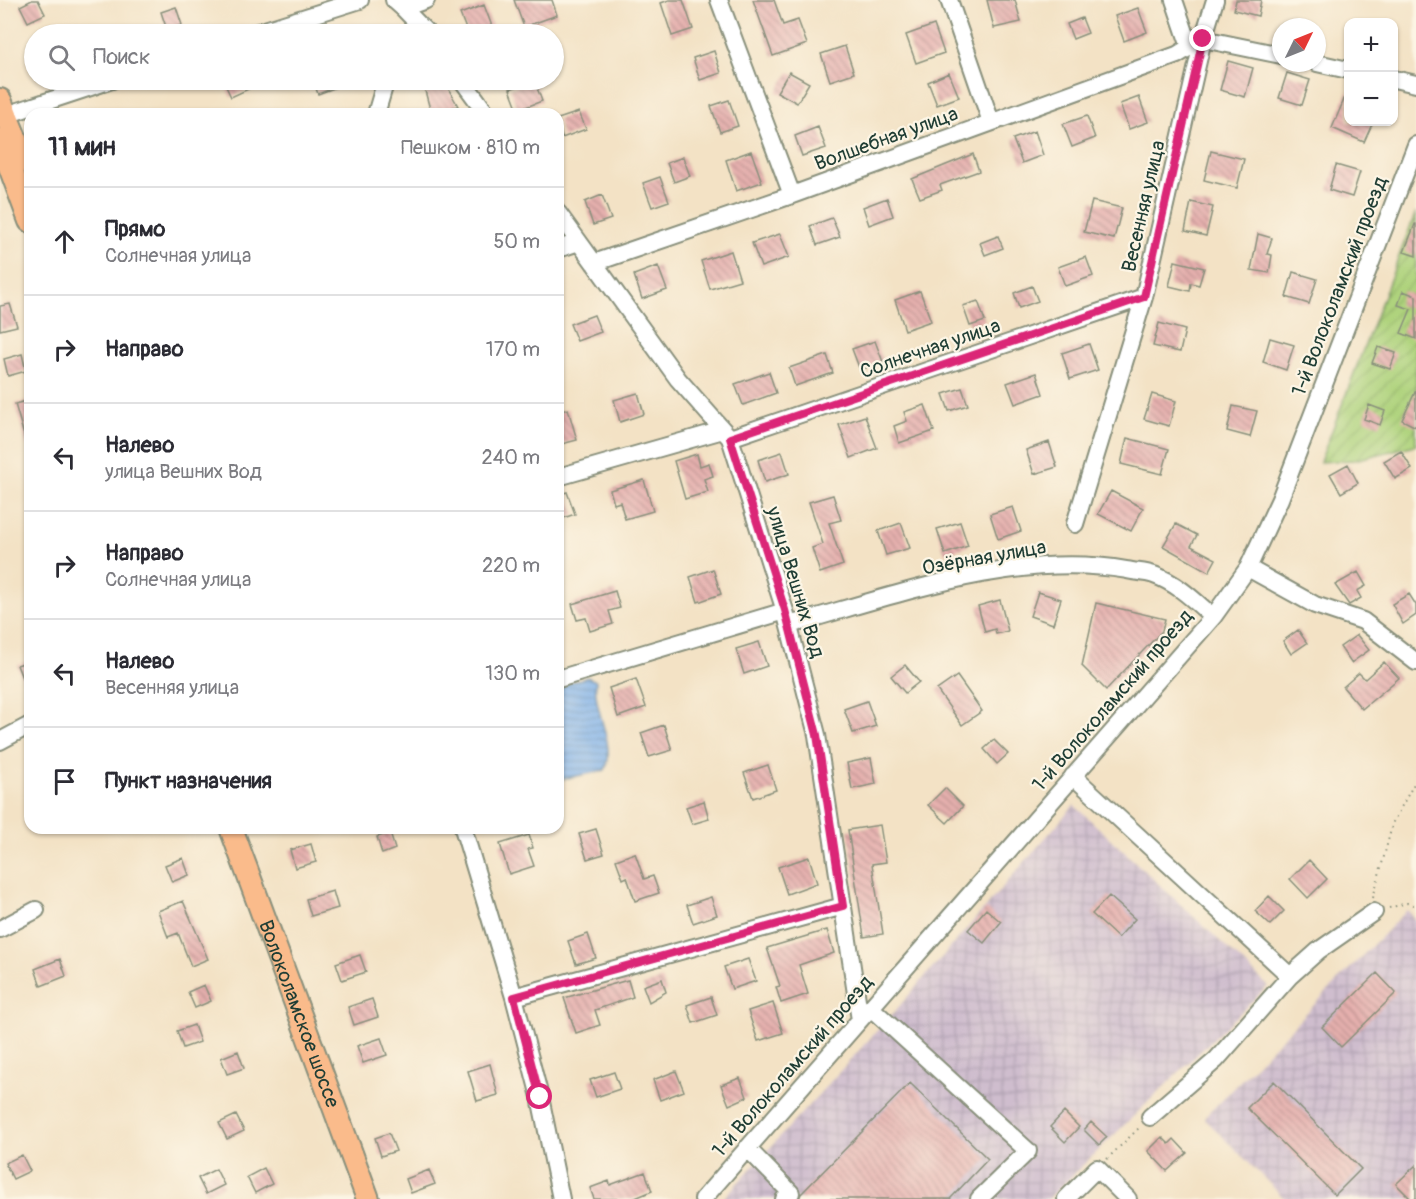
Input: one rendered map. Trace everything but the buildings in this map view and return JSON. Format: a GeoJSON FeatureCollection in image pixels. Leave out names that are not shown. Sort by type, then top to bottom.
{"type":"FeatureCollection","features":[{"type":"Feature","properties":{"kind":"main road"},"geometry":{"type":"LineString","coordinates":[[2,110],[24,162]]}},
{"type":"Feature","properties":{"kind":"main road"},"geometry":{"type":"LineString","coordinates":[[0,140],[24,205]]}},
{"type":"Feature","properties":{"kind":"main road","name":"Волоколамское шоссе"},"geometry":{"type":"LineString","coordinates":[[217,834],[352,1199]]}},
{"type":"Feature","properties":{"kind":"main road","name":"Волоколамское шоссе"},"geometry":{"type":"LineString","coordinates":[[233,834],[368,1199]]}},
{"type":"Feature","properties":{"kind":"street"},"geometry":{"type":"LineString","coordinates":[[410,24],[398,4],[426,0]]}},
{"type":"Feature","properties":{"kind":"street"},"geometry":{"type":"LineString","coordinates":[[719,0],[792,195]]}},
{"type":"Feature","properties":{"kind":"street"},"geometry":{"type":"LineString","coordinates":[[949,0],[991,122]]}},
{"type":"Feature","properties":{"kind":"street"},"geometry":{"type":"LineString","coordinates":[[1174,0],[1197,43],[1272,54]]}},
{"type":"Feature","properties":{"kind":"street","name":"Весенняя улица"},"geometry":{"type":"LineString","coordinates":[[1075,524],[1144,297],[1197,43],[1215,0]]}},
{"type":"Feature","properties":{"kind":"street"},"geometry":{"type":"LineString","coordinates":[[283,24],[354,1]]}},
{"type":"Feature","properties":{"kind":"street","name":"Волшебная улица"},"geometry":{"type":"LineString","coordinates":[[594,263],[792,195],[1177,55],[1197,43]]}},
{"type":"Feature","properties":{"kind":"street"},"geometry":{"type":"LineString","coordinates":[[1326,65],[1344,69]]}},
{"type":"Feature","properties":{"kind":"street"},"geometry":{"type":"LineString","coordinates":[[1398,80],[1416,84]]}},
{"type":"Feature","properties":{"kind":"street"},"geometry":{"type":"LineString","coordinates":[[2,110],[75,90]]}},
{"type":"Feature","properties":{"kind":"street"},"geometry":{"type":"LineString","coordinates":[[378,108],[383,90]]}},
{"type":"Feature","properties":{"kind":"street"},"geometry":{"type":"LineString","coordinates":[[469,90],[483,108]]}},
{"type":"Feature","properties":{"kind":"street","name":"1-й Волоколамский проезд"},"geometry":{"type":"LineString","coordinates":[[703,1199],[1213,617],[1248,568],[1280,499],[1416,145]]}},
{"type":"Feature","properties":{"kind":"street","name":"улица Вешних Вод"},"geometry":{"type":"LineString","coordinates":[[564,221],[678,379],[726,434],[787,618],[817,735],[843,906],[866,1014]]}},
{"type":"Feature","properties":{"kind":"street"},"geometry":{"type":"LineString","coordinates":[[564,247],[579,242]]}},
{"type":"Feature","properties":{"kind":"street","name":"Солнечная улица"},"geometry":{"type":"LineString","coordinates":[[564,475],[726,434],[1144,297]]}},
{"type":"Feature","properties":{"kind":"street","name":"Озёрная улица"},"geometry":{"type":"LineString","coordinates":[[564,677],[787,618],[1028,567],[1098,564],[1154,575],[1185,592],[1213,617]]}},
{"type":"Feature","properties":{"kind":"street"},"geometry":{"type":"LineString","coordinates":[[1248,568],[1315,605],[1363,621],[1416,662]]}},
{"type":"Feature","properties":{"kind":"street"},"geometry":{"type":"LineString","coordinates":[[0,741],[24,728]]}},
{"type":"Feature","properties":{"kind":"street"},"geometry":{"type":"LineString","coordinates":[[1073,776],[1290,976]]}},
{"type":"Feature","properties":{"kind":"street"},"geometry":{"type":"LineString","coordinates":[[466,834],[514,997],[540,1097],[561,1199]]}},
{"type":"Feature","properties":{"kind":"street"},"geometry":{"type":"LineString","coordinates":[[514,997],[843,906]]}},
{"type":"Feature","properties":{"kind":"street"},"geometry":{"type":"LineString","coordinates":[[0,929],[36,910]]}},
{"type":"Feature","properties":{"kind":"street"},"geometry":{"type":"LineString","coordinates":[[1150,1117],[1216,1060],[1290,976],[1318,951],[1374,912]]}},
{"type":"Feature","properties":{"kind":"street"},"geometry":{"type":"LineString","coordinates":[[866,1014],[1028,1151],[979,1199]]}},
{"type":"Feature","properties":{"kind":"street"},"geometry":{"type":"LineString","coordinates":[[747,1148],[791,1193],[784,1199]]}},
{"type":"Feature","properties":{"kind":"street"},"geometry":{"type":"LineString","coordinates":[[1066,1199],[1097,1168],[1128,1199]]}},
{"type":"Feature","properties":{"kind":"path"},"geometry":{"type":"LineString","coordinates":[[1416,780],[1393,822],[1373,895],[1374,912],[1407,903],[1416,906]]}},
{"type":"Feature","properties":{"kind":"path"},"geometry":{"type":"LineString","coordinates":[[1097,1168],[1150,1117]]}},
{"type":"Feature","properties":{"kind":"shaded area"},"geometry":{"type":"Polygon","coordinates":[[[1074,805],[1268,986],[1048,1199],[723,1199],[896,1010],[1074,805]]]}},
{"type":"Feature","properties":{"kind":"shaded area"},"geometry":{"type":"Polygon","coordinates":[[[1407,910],[1416,920],[1416,1199],[1285,1199],[1204,1118],[1407,910]]]}},
{"type":"Feature","properties":{"kind":"green space"},"geometry":{"type":"Polygon","coordinates":[[[1416,212],[1416,445],[1354,460],[1320,462],[1416,212]]]}},
{"type":"Feature","properties":{"kind":"water"},"geometry":{"type":"Polygon","coordinates":[[[587,677],[596,681],[597,703],[606,738],[608,760],[605,770],[564,779],[564,686],[587,677]]]}},
{"type":"Feature","properties":{"kind":"route"},"geometry":{"type":"LineString","coordinates":[[540,1097],[514,997],[843,906],[817,735],[785,610],[730,438],[1144,297],[1203,39]]}}]}
